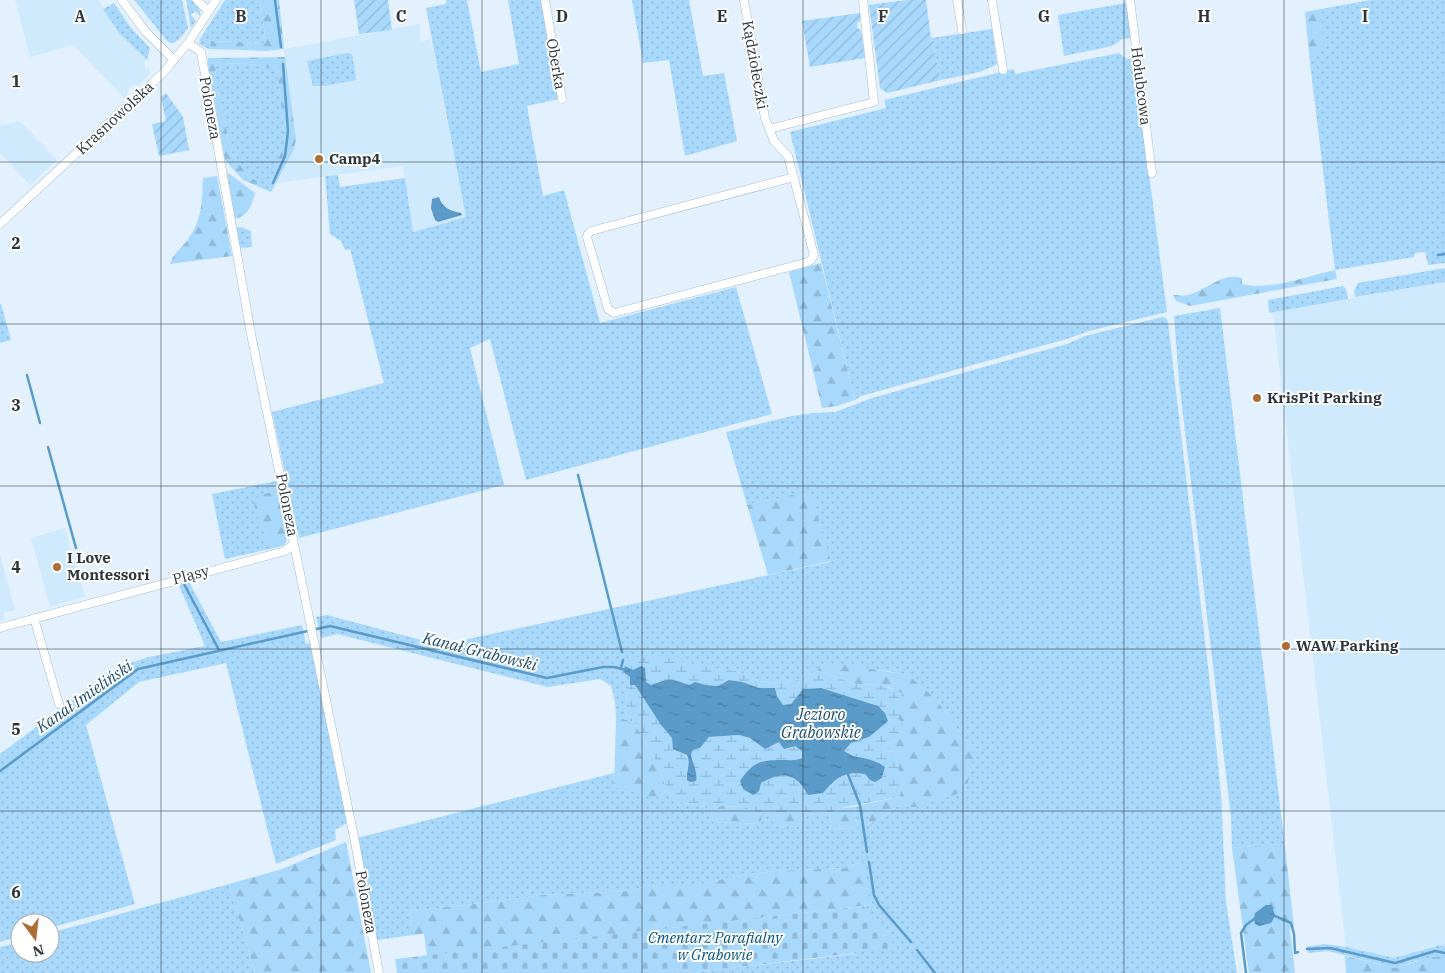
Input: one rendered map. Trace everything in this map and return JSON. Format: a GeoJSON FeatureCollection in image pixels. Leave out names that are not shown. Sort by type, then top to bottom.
{"type":"FeatureCollection","features":[{"type":"Feature","properties":{"kind":"street"},"geometry":{"type":"LineString","coordinates":[[122,0],[145,31],[174,60]]}},
{"type":"Feature","properties":{"kind":"street"},"geometry":{"type":"LineString","coordinates":[[197,0],[208,11]]}},
{"type":"Feature","properties":{"kind":"street","name":"Krasnowolska"},"geometry":{"type":"LineString","coordinates":[[0,224],[138,96],[174,60],[188,43],[216,0]]}},
{"type":"Feature","properties":{"kind":"street","name":"Oberka"},"geometry":{"type":"LineString","coordinates":[[545,0],[562,99]]}},
{"type":"Feature","properties":{"kind":"street","name":"Kądziołeczki"},"geometry":{"type":"LineString","coordinates":[[744,0],[765,118],[774,141],[788,156],[794,177],[814,255],[811,260],[614,313],[608,309],[587,238],[588,234],[794,177]]}},
{"type":"Feature","properties":{"kind":"street"},"geometry":{"type":"LineString","coordinates":[[769,129],[871,104],[875,101],[863,0]]}},
{"type":"Feature","properties":{"kind":"street"},"geometry":{"type":"LineString","coordinates":[[957,0],[962,30]]}},
{"type":"Feature","properties":{"kind":"street"},"geometry":{"type":"LineString","coordinates":[[992,0],[1003,70]]}},
{"type":"Feature","properties":{"kind":"street","name":"Hołubcowa"},"geometry":{"type":"LineString","coordinates":[[1130,0],[1152,173]]}},
{"type":"Feature","properties":{"kind":"street","name":"Poloneza"},"geometry":{"type":"LineString","coordinates":[[188,43],[201,52],[252,339],[314,638],[379,973]]}},
{"type":"Feature","properties":{"kind":"street","name":"Pląsy"},"geometry":{"type":"LineString","coordinates":[[0,628],[285,550],[294,544]]}},
{"type":"Feature","properties":{"kind":"street"},"geometry":{"type":"LineString","coordinates":[[34,618],[59,704]]}},
{"type":"Feature","properties":{"kind":"shaded area"},"geometry":{"type":"Polygon","coordinates":[[[15,0],[98,0],[120,34],[147,60],[144,61],[146,69],[149,68],[150,74],[138,86],[134,85],[127,90],[128,93],[125,99],[73,45],[30,57],[15,0]]]}},
{"type":"Feature","properties":{"kind":"shaded area"},"geometry":{"type":"Polygon","coordinates":[[[420,24],[420,41],[431,39],[466,217],[412,232],[403,166],[276,183],[294,149],[296,139],[284,49],[420,24]]]}},
{"type":"Feature","properties":{"kind":"shaded area"},"geometry":{"type":"Polygon","coordinates":[[[20,121],[57,160],[30,185],[0,153],[0,126],[20,121]]]}},
{"type":"Feature","properties":{"kind":"shaded area"},"geometry":{"type":"Polygon","coordinates":[[[1445,282],[1445,946],[1432,946],[1394,958],[1346,947],[1273,312],[1445,282]]]}},
{"type":"Feature","properties":{"kind":"shaded area","name":"I Love Montessori"},"geometry":{"type":"Polygon","coordinates":[[[65,528],[85,596],[50,607],[31,538],[65,528]]]}},
{"type":"Feature","properties":{"kind":"shaded area"},"geometry":{"type":"Polygon","coordinates":[[[0,555],[15,610],[4,613],[4,620],[0,621],[0,555]]]}},
{"type":"Feature","properties":{"kind":"green space"},"geometry":{"type":"Polygon","coordinates":[[[134,0],[182,0],[188,28],[177,41],[168,42],[134,0]]]}},
{"type":"Feature","properties":{"kind":"green space"},"geometry":{"type":"Polygon","coordinates":[[[186,0],[192,0],[200,11],[200,16],[195,11],[191,15],[196,21],[191,28],[186,0]]]}},
{"type":"Feature","properties":{"kind":"green space"},"geometry":{"type":"Polygon","coordinates":[[[225,0],[260,0],[266,43],[211,41],[209,49],[199,44],[200,39],[225,0]]]}},
{"type":"Feature","properties":{"kind":"green space"},"geometry":{"type":"Polygon","coordinates":[[[260,0],[279,0],[284,49],[267,51],[209,49],[211,41],[266,43],[260,0]]]}},
{"type":"Feature","properties":{"kind":"green space"},"geometry":{"type":"Polygon","coordinates":[[[354,0],[388,0],[392,30],[359,34],[354,0]]]}},
{"type":"Feature","properties":{"kind":"green space"},"geometry":{"type":"Polygon","coordinates":[[[446,0],[467,0],[481,72],[519,64],[508,0],[542,0],[559,99],[527,106],[543,196],[564,190],[600,323],[736,287],[772,414],[526,480],[490,339],[470,348],[504,485],[299,538],[272,412],[384,383],[350,249],[345,250],[341,241],[330,234],[325,176],[338,175],[340,187],[405,178],[413,232],[466,217],[426,8],[446,4],[446,0]]]}},
{"type":"Feature","properties":{"kind":"green space"},"geometry":{"type":"Polygon","coordinates":[[[632,0],[689,0],[703,76],[724,73],[737,141],[685,156],[669,60],[643,63],[632,0]]]}},
{"type":"Feature","properties":{"kind":"green space"},"geometry":{"type":"Polygon","coordinates":[[[907,0],[926,0],[931,38],[941,80],[887,93],[880,88],[869,5],[907,0]]]}},
{"type":"Feature","properties":{"kind":"green space"},"geometry":{"type":"Polygon","coordinates":[[[1371,0],[1445,0],[1445,263],[1428,265],[1425,252],[1415,253],[1414,257],[1335,270],[1310,63],[1320,44],[1321,9],[1371,0]]]}},
{"type":"Feature","properties":{"kind":"green space"},"geometry":{"type":"Polygon","coordinates":[[[114,3],[131,28],[150,48],[147,60],[120,34],[103,9],[114,3]]]}},
{"type":"Feature","properties":{"kind":"green space"},"geometry":{"type":"Polygon","coordinates":[[[1126,3],[1131,38],[1122,39],[1112,46],[1064,56],[1058,15],[1126,3]]]}},
{"type":"Feature","properties":{"kind":"green space"},"geometry":{"type":"Polygon","coordinates":[[[1321,9],[1323,46],[1310,63],[1305,12],[1321,9]]]}},
{"type":"Feature","properties":{"kind":"green space"},"geometry":{"type":"Polygon","coordinates":[[[860,13],[860,21],[857,23],[857,28],[861,30],[865,58],[810,67],[802,21],[860,13]]]}},
{"type":"Feature","properties":{"kind":"green space"},"geometry":{"type":"Polygon","coordinates":[[[992,29],[996,65],[980,72],[941,80],[931,38],[992,29]]]}},
{"type":"Feature","properties":{"kind":"green space"},"geometry":{"type":"Polygon","coordinates":[[[347,53],[352,54],[356,80],[324,86],[313,86],[307,61],[347,53]]]}},
{"type":"Feature","properties":{"kind":"green space"},"geometry":{"type":"Polygon","coordinates":[[[1119,53],[1127,59],[1134,58],[1167,312],[1089,331],[1067,339],[861,396],[855,400],[790,132],[886,108],[884,100],[1014,69],[1015,74],[1119,53]]]}},
{"type":"Feature","properties":{"kind":"green space"},"geometry":{"type":"Polygon","coordinates":[[[285,57],[296,139],[294,149],[276,183],[271,181],[285,140],[277,69],[249,64],[216,63],[215,80],[232,153],[250,179],[258,180],[257,186],[243,180],[225,160],[208,58],[285,57]]]}},
{"type":"Feature","properties":{"kind":"green space"},"geometry":{"type":"Polygon","coordinates":[[[216,63],[249,64],[277,68],[285,140],[271,181],[276,183],[271,192],[257,186],[258,180],[250,179],[232,153],[215,80],[216,63]]]}},
{"type":"Feature","properties":{"kind":"green space"},"geometry":{"type":"Polygon","coordinates":[[[166,93],[183,117],[189,150],[159,156],[152,124],[166,121],[161,97],[166,93]]]}},
{"type":"Feature","properties":{"kind":"green space"},"geometry":{"type":"Polygon","coordinates":[[[227,172],[255,193],[246,213],[235,219],[227,172]]]}},
{"type":"Feature","properties":{"kind":"green space"},"geometry":{"type":"Polygon","coordinates":[[[217,176],[232,256],[170,264],[195,227],[201,204],[203,178],[217,176]]]}},
{"type":"Feature","properties":{"kind":"green space"},"geometry":{"type":"Polygon","coordinates":[[[241,227],[251,231],[252,247],[239,248],[236,228],[241,227]]]}},
{"type":"Feature","properties":{"kind":"green space"},"geometry":{"type":"Polygon","coordinates":[[[821,263],[855,400],[837,406],[822,408],[789,272],[821,263]]]}},
{"type":"Feature","properties":{"kind":"green space"},"geometry":{"type":"Polygon","coordinates":[[[1445,268],[1445,282],[1355,297],[1354,291],[1358,283],[1445,268]]]}},
{"type":"Feature","properties":{"kind":"green space"},"geometry":{"type":"Polygon","coordinates":[[[1335,270],[1337,279],[1190,306],[1176,301],[1173,295],[1189,295],[1228,277],[1242,278],[1242,284],[1264,286],[1335,270]]]}},
{"type":"Feature","properties":{"kind":"green space"},"geometry":{"type":"Polygon","coordinates":[[[1343,286],[1346,289],[1348,299],[1269,313],[1268,300],[1343,286]]]}},
{"type":"Feature","properties":{"kind":"green space"},"geometry":{"type":"Polygon","coordinates":[[[0,304],[11,340],[0,343],[0,304]]]}},
{"type":"Feature","properties":{"kind":"green space"},"geometry":{"type":"Polygon","coordinates":[[[1220,308],[1285,847],[1279,844],[1232,848],[1231,817],[1179,381],[1174,316],[1220,308]]]}},
{"type":"Feature","properties":{"kind":"green space"},"geometry":{"type":"Polygon","coordinates":[[[1162,317],[1166,318],[1168,322],[1209,675],[1221,794],[1226,902],[1237,973],[688,973],[854,954],[863,906],[872,905],[862,862],[844,868],[776,871],[739,875],[699,885],[651,885],[627,891],[543,895],[410,911],[413,935],[377,940],[357,838],[614,773],[614,787],[661,796],[667,790],[676,801],[704,807],[711,811],[713,822],[761,824],[762,813],[773,813],[774,825],[801,827],[802,813],[829,814],[832,828],[858,829],[854,807],[866,804],[869,824],[882,818],[896,807],[917,807],[961,734],[936,699],[908,675],[887,671],[819,664],[818,671],[797,680],[780,683],[759,681],[736,671],[628,658],[623,672],[630,677],[630,685],[625,701],[627,720],[616,717],[611,686],[600,679],[548,687],[337,634],[321,638],[316,617],[327,615],[440,645],[830,562],[810,492],[747,505],[726,432],[792,416],[835,412],[872,398],[1067,344],[1085,336],[1162,317]]]}},
{"type":"Feature","properties":{"kind":"green space"},"geometry":{"type":"Polygon","coordinates":[[[277,481],[280,496],[272,492],[264,533],[274,548],[225,559],[212,494],[277,481]]]}},
{"type":"Feature","properties":{"kind":"green space"},"geometry":{"type":"Polygon","coordinates":[[[810,491],[831,561],[768,575],[747,505],[810,491]]]}},
{"type":"Feature","properties":{"kind":"green space"},"geometry":{"type":"Polygon","coordinates":[[[272,492],[280,496],[288,535],[285,545],[274,548],[260,526],[254,500],[261,495],[272,492]]]}},
{"type":"Feature","properties":{"kind":"green space"},"geometry":{"type":"Polygon","coordinates":[[[188,580],[221,642],[302,625],[306,644],[310,643],[347,823],[335,830],[336,840],[276,864],[226,663],[139,682],[86,725],[135,904],[60,925],[60,913],[10,913],[10,939],[0,942],[0,754],[103,677],[127,664],[149,657],[205,646],[178,583],[188,580]]]}},
{"type":"Feature","properties":{"kind":"green space"},"geometry":{"type":"Polygon","coordinates":[[[675,654],[683,663],[736,671],[759,681],[780,683],[797,680],[818,671],[859,685],[880,685],[902,693],[898,719],[903,724],[904,731],[894,741],[883,747],[886,751],[895,752],[903,783],[899,797],[840,808],[829,814],[762,813],[744,807],[721,806],[711,811],[704,807],[676,801],[667,790],[656,761],[634,722],[627,720],[625,701],[630,685],[635,685],[661,725],[672,738],[674,744],[682,753],[687,755],[687,780],[694,767],[691,754],[693,750],[700,748],[709,737],[739,735],[750,738],[765,749],[779,742],[795,746],[802,751],[802,758],[796,760],[762,761],[758,791],[760,783],[775,776],[788,775],[799,781],[809,794],[823,793],[832,783],[846,775],[865,774],[870,780],[882,778],[885,767],[875,761],[844,751],[851,743],[869,737],[848,698],[821,688],[803,689],[791,704],[783,705],[777,696],[775,688],[759,688],[729,680],[718,686],[695,682],[689,685],[659,681],[651,686],[646,682],[645,678],[625,666],[627,658],[675,654]]]}},
{"type":"Feature","properties":{"kind":"green space"},"geometry":{"type":"Polygon","coordinates":[[[827,663],[908,675],[936,699],[974,755],[966,791],[917,807],[896,807],[882,818],[869,824],[866,804],[899,797],[903,784],[895,752],[886,751],[883,747],[894,741],[903,724],[898,719],[899,707],[892,688],[873,684],[859,685],[818,671],[819,664],[827,663]]]}},
{"type":"Feature","properties":{"kind":"green space"},"geometry":{"type":"Polygon","coordinates":[[[616,717],[634,722],[656,761],[667,790],[661,796],[653,797],[614,787],[616,717]]]}},
{"type":"Feature","properties":{"kind":"green space"},"geometry":{"type":"Polygon","coordinates":[[[721,806],[744,807],[762,813],[761,824],[713,822],[711,811],[721,806]]]}},
{"type":"Feature","properties":{"kind":"green space"},"geometry":{"type":"Polygon","coordinates":[[[854,807],[858,829],[832,828],[829,814],[840,808],[854,807]]]}},
{"type":"Feature","properties":{"kind":"green space"},"geometry":{"type":"Polygon","coordinates":[[[773,813],[802,813],[801,827],[774,825],[773,813]]]}},
{"type":"Feature","properties":{"kind":"green space"},"geometry":{"type":"Polygon","coordinates":[[[346,842],[371,973],[255,973],[229,884],[282,869],[346,842]]]}},
{"type":"Feature","properties":{"kind":"green space"},"geometry":{"type":"Polygon","coordinates":[[[1279,844],[1285,847],[1294,927],[1291,927],[1290,930],[1295,973],[1249,973],[1232,848],[1279,844]]]}},
{"type":"Feature","properties":{"kind":"green space"},"geometry":{"type":"Polygon","coordinates":[[[863,862],[872,905],[427,956],[424,934],[413,935],[410,911],[543,895],[627,891],[651,885],[699,885],[739,875],[776,871],[844,868],[863,862]]]}},
{"type":"Feature","properties":{"kind":"green space"},"geometry":{"type":"Polygon","coordinates":[[[229,884],[255,973],[0,973],[0,947],[10,944],[10,963],[60,963],[60,930],[229,884]]]}},
{"type":"Feature","properties":{"kind":"green space","name":"Cmentarz Parafialny w Grabowie"},"geometry":{"type":"Polygon","coordinates":[[[863,906],[897,948],[688,973],[397,973],[395,959],[863,906]]]}},
{"type":"Feature","properties":{"kind":"green space"},"geometry":{"type":"Polygon","coordinates":[[[1324,944],[1394,958],[1440,945],[1445,946],[1445,957],[1416,961],[1396,968],[1328,951],[1308,953],[1307,947],[1324,944]]]}},
{"type":"Feature","properties":{"kind":"green space"},"geometry":{"type":"Polygon","coordinates":[[[1345,956],[1396,968],[1431,957],[1445,957],[1445,973],[1346,973],[1345,956]]]}},
{"type":"Feature","properties":{"kind":"water"},"geometry":{"type":"Polygon","coordinates":[[[439,197],[440,201],[450,210],[462,215],[438,222],[435,220],[431,208],[432,199],[439,197]]]}},
{"type":"Feature","properties":{"kind":"water","name":"Jezioro Grabowskie"},"geometry":{"type":"Polygon","coordinates":[[[625,666],[633,670],[641,666],[645,668],[646,682],[651,685],[670,680],[689,685],[695,682],[718,686],[729,680],[759,688],[775,688],[777,696],[783,705],[791,704],[803,689],[821,688],[878,706],[885,713],[888,721],[869,737],[851,743],[844,751],[854,756],[875,761],[885,767],[882,778],[875,782],[870,780],[865,774],[846,775],[832,783],[823,793],[808,795],[799,782],[782,775],[761,783],[759,791],[753,795],[743,789],[740,781],[753,766],[758,763],[775,760],[800,759],[802,758],[802,751],[795,746],[784,749],[779,742],[765,749],[750,738],[739,735],[709,737],[700,748],[693,750],[691,754],[696,771],[696,781],[690,782],[687,780],[689,761],[687,755],[673,749],[672,738],[661,725],[635,685],[630,685],[630,677],[623,672],[625,666]]]}},
{"type":"Feature","properties":{"kind":"water"},"geometry":{"type":"Polygon","coordinates":[[[1266,905],[1272,905],[1275,916],[1271,923],[1259,926],[1255,924],[1255,913],[1266,905]]]}},
{"type":"Feature","properties":{"kind":"waterway"},"geometry":{"type":"LineString","coordinates":[[275,0],[281,47]]}},
{"type":"Feature","properties":{"kind":"waterway"},"geometry":{"type":"LineString","coordinates":[[273,183],[285,156],[288,131],[283,64]]}},
{"type":"Feature","properties":{"kind":"waterway"},"geometry":{"type":"LineString","coordinates":[[1438,255],[1445,254]]}},
{"type":"Feature","properties":{"kind":"waterway","name":"Kanał Grabowski"},"geometry":{"type":"LineString","coordinates":[[27,375],[40,423]]}},
{"type":"Feature","properties":{"kind":"waterway","name":"Kanał Grabowski"},"geometry":{"type":"LineString","coordinates":[[48,447],[76,548]]}},
{"type":"Feature","properties":{"kind":"waterway"},"geometry":{"type":"LineString","coordinates":[[578,475],[622,652]]}},
{"type":"Feature","properties":{"kind":"waterway","name":"Kanał Grabowski"},"geometry":{"type":"LineString","coordinates":[[184,584],[219,650]]}},
{"type":"Feature","properties":{"kind":"waterway","name":"Kanał Grabowski"},"geometry":{"type":"LineString","coordinates":[[0,771],[138,669],[330,626],[547,678],[603,667],[626,670]]}},
{"type":"Feature","properties":{"kind":"waterway"},"geometry":{"type":"LineString","coordinates":[[621,668],[623,660]]}},
{"type":"Feature","properties":{"kind":"waterway","name":"Kanał Grabowski"},"geometry":{"type":"LineString","coordinates":[[847,772],[860,805],[867,852]]}},
{"type":"Feature","properties":{"kind":"waterway","name":"Kanał Grabowski"},"geometry":{"type":"LineString","coordinates":[[869,862],[874,895],[879,905],[911,942]]}},
{"type":"Feature","properties":{"kind":"waterway"},"geometry":{"type":"LineString","coordinates":[[1275,916],[1291,923],[1294,934],[1295,953],[1298,952]]}},
{"type":"Feature","properties":{"kind":"waterway"},"geometry":{"type":"LineString","coordinates":[[1246,973],[1241,933],[1246,925],[1254,919]]}},
{"type":"Feature","properties":{"kind":"waterway"},"geometry":{"type":"LineString","coordinates":[[1307,949],[1330,948],[1395,963],[1435,951],[1445,953]]}},
{"type":"Feature","properties":{"kind":"waterway","name":"Kanał Grabowski"},"geometry":{"type":"LineString","coordinates":[[917,950],[935,973]]}},
{"type":"Feature","properties":{"kind":"place","name":"Camp4"},"geometry":{"type":"Point","coordinates":[319,159]}},
{"type":"Feature","properties":{"kind":"place","name":"KrisPit Parking"},"geometry":{"type":"Point","coordinates":[1257,398]}},
{"type":"Feature","properties":{"kind":"place","name":"I Love Montessori"},"geometry":{"type":"Point","coordinates":[57,567]}},
{"type":"Feature","properties":{"kind":"place","name":"WAW Parking"},"geometry":{"type":"Point","coordinates":[1286,646]}},
{"type":"Feature","properties":{"kind":"water label","name":"Kanał Imieliński"},"geometry":{"type":"Point","coordinates":[84,696]}}]}
